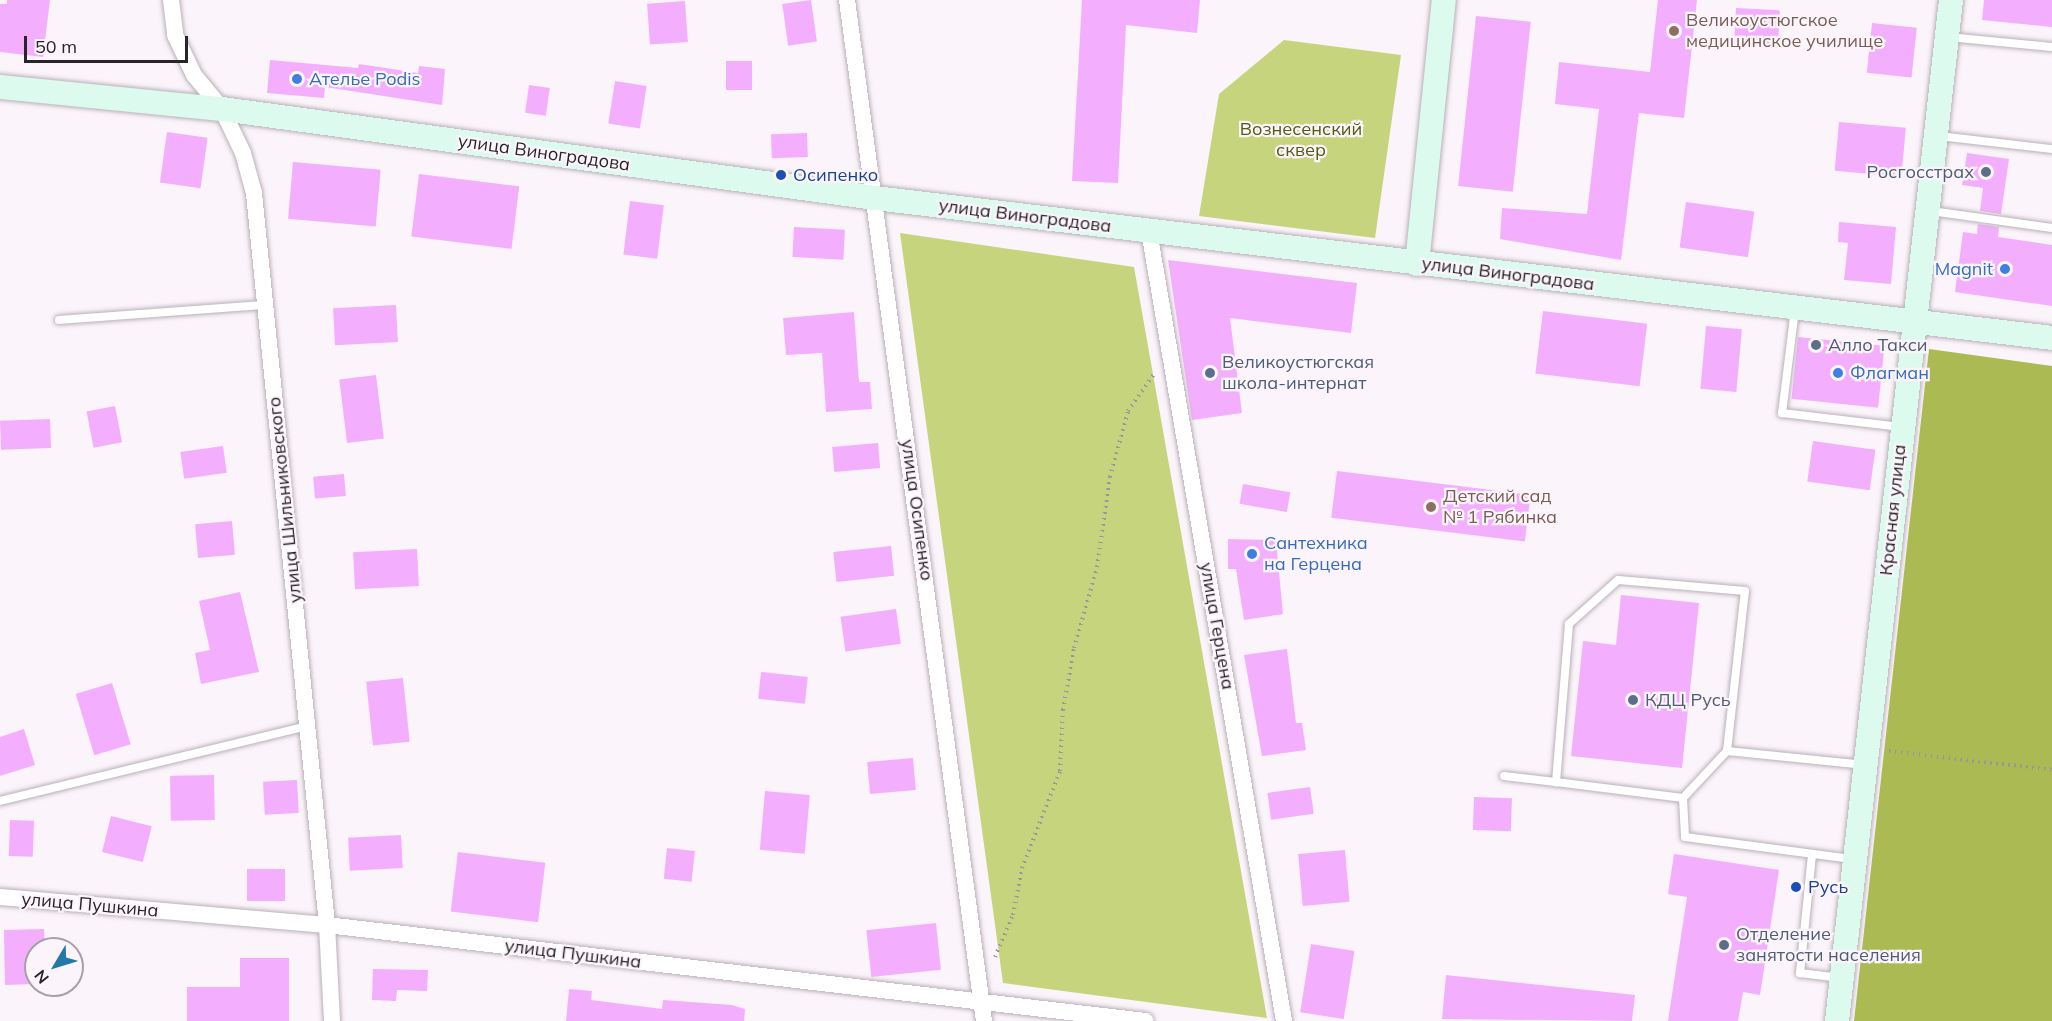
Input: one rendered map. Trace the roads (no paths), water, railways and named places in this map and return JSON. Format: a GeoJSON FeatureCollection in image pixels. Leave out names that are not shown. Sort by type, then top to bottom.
{"type":"FeatureCollection","features":[{"type":"Feature","properties":{"kind":"street","name":"улица Шильниковского"},"geometry":{"type":"LineString","coordinates":[[171,0],[175,35],[194,75],[222,109],[243,153],[254,193],[327,925],[332,1021]]}},
{"type":"Feature","properties":{"kind":"street","name":"улица Осипенко"},"geometry":{"type":"LineString","coordinates":[[847,0],[984,1021]]}},
{"type":"Feature","properties":{"kind":"street"},"geometry":{"type":"LineString","coordinates":[[1418,264],[1444,0]]}},
{"type":"Feature","properties":{"kind":"street","name":"Красная улица"},"geometry":{"type":"LineString","coordinates":[[1838,1021],[1951,0]]}},
{"type":"Feature","properties":{"kind":"street","name":"улица Виноградова"},"geometry":{"type":"LineString","coordinates":[[0,87],[222,109],[875,198],[2052,338]]}},
{"type":"Feature","properties":{"kind":"street","name":"улица Герцена"},"geometry":{"type":"LineString","coordinates":[[1149,231],[1284,1021]]}},
{"type":"Feature","properties":{"kind":"street","name":"улица Пушкина"},"geometry":{"type":"LineString","coordinates":[[0,897],[327,925],[1145,1021]]}},
{"type":"Feature","properties":{"kind":"lane"},"geometry":{"type":"LineString","coordinates":[[1948,37],[2052,47]]}},
{"type":"Feature","properties":{"kind":"lane"},"geometry":{"type":"LineString","coordinates":[[1935,136],[2052,149]]}},
{"type":"Feature","properties":{"kind":"lane"},"geometry":{"type":"LineString","coordinates":[[1929,211],[2052,228]]}},
{"type":"Feature","properties":{"kind":"lane"},"geometry":{"type":"LineString","coordinates":[[59,320],[265,305]]}},
{"type":"Feature","properties":{"kind":"lane"},"geometry":{"type":"LineString","coordinates":[[1795,307],[1782,413],[1902,427]]}},
{"type":"Feature","properties":{"kind":"lane"},"geometry":{"type":"LineString","coordinates":[[1556,782],[1569,624],[1618,580],[1744,591],[1727,751],[1683,798],[1685,837],[1855,860]]}},
{"type":"Feature","properties":{"kind":"lane"},"geometry":{"type":"LineString","coordinates":[[0,801],[307,726]]}},
{"type":"Feature","properties":{"kind":"lane"},"geometry":{"type":"LineString","coordinates":[[1727,751],[1866,757]]}},
{"type":"Feature","properties":{"kind":"lane"},"geometry":{"type":"LineString","coordinates":[[1504,776],[1683,798]]}},
{"type":"Feature","properties":{"kind":"lane"},"geometry":{"type":"LineString","coordinates":[[1812,855],[1800,973],[1842,978]]}},
{"type":"Feature","properties":{"kind":"place","name":"Великоустюгское медицинское училище"},"geometry":{"type":"Point","coordinates":[1674,31]}},
{"type":"Feature","properties":{"kind":"place","name":"Ателье Podis"},"geometry":{"type":"Point","coordinates":[297,79]}},
{"type":"Feature","properties":{"kind":"place","name":"Росгосстрах"},"geometry":{"type":"Point","coordinates":[1986,172]}},
{"type":"Feature","properties":{"kind":"place","name":"Осипенко"},"geometry":{"type":"Point","coordinates":[781,175]}},
{"type":"Feature","properties":{"kind":"place","name":"Magnit"},"geometry":{"type":"Point","coordinates":[2005,269]}},
{"type":"Feature","properties":{"kind":"place","name":"Алло Такси"},"geometry":{"type":"Point","coordinates":[1816,345]}},
{"type":"Feature","properties":{"kind":"place","name":"Великоустюгская школа-интернат"},"geometry":{"type":"Point","coordinates":[1210,373]}},
{"type":"Feature","properties":{"kind":"place","name":"Флагман"},"geometry":{"type":"Point","coordinates":[1838,373]}},
{"type":"Feature","properties":{"kind":"place","name":"Детский сад № 1 Рябинка"},"geometry":{"type":"Point","coordinates":[1431,507]}},
{"type":"Feature","properties":{"kind":"place","name":"Сантехника на Герцена"},"geometry":{"type":"Point","coordinates":[1252,554]}},
{"type":"Feature","properties":{"kind":"place","name":"КДЦ Русь"},"geometry":{"type":"Point","coordinates":[1633,700]}},
{"type":"Feature","properties":{"kind":"place","name":"Русь"},"geometry":{"type":"Point","coordinates":[1796,887]}},
{"type":"Feature","properties":{"kind":"place","name":"Отделение занятости населения"},"geometry":{"type":"Point","coordinates":[1724,945]}},
{"type":"Feature","properties":{"kind":"park label","name":"Вознесенский сквер"},"geometry":{"type":"Point","coordinates":[1301,140]}}]}
